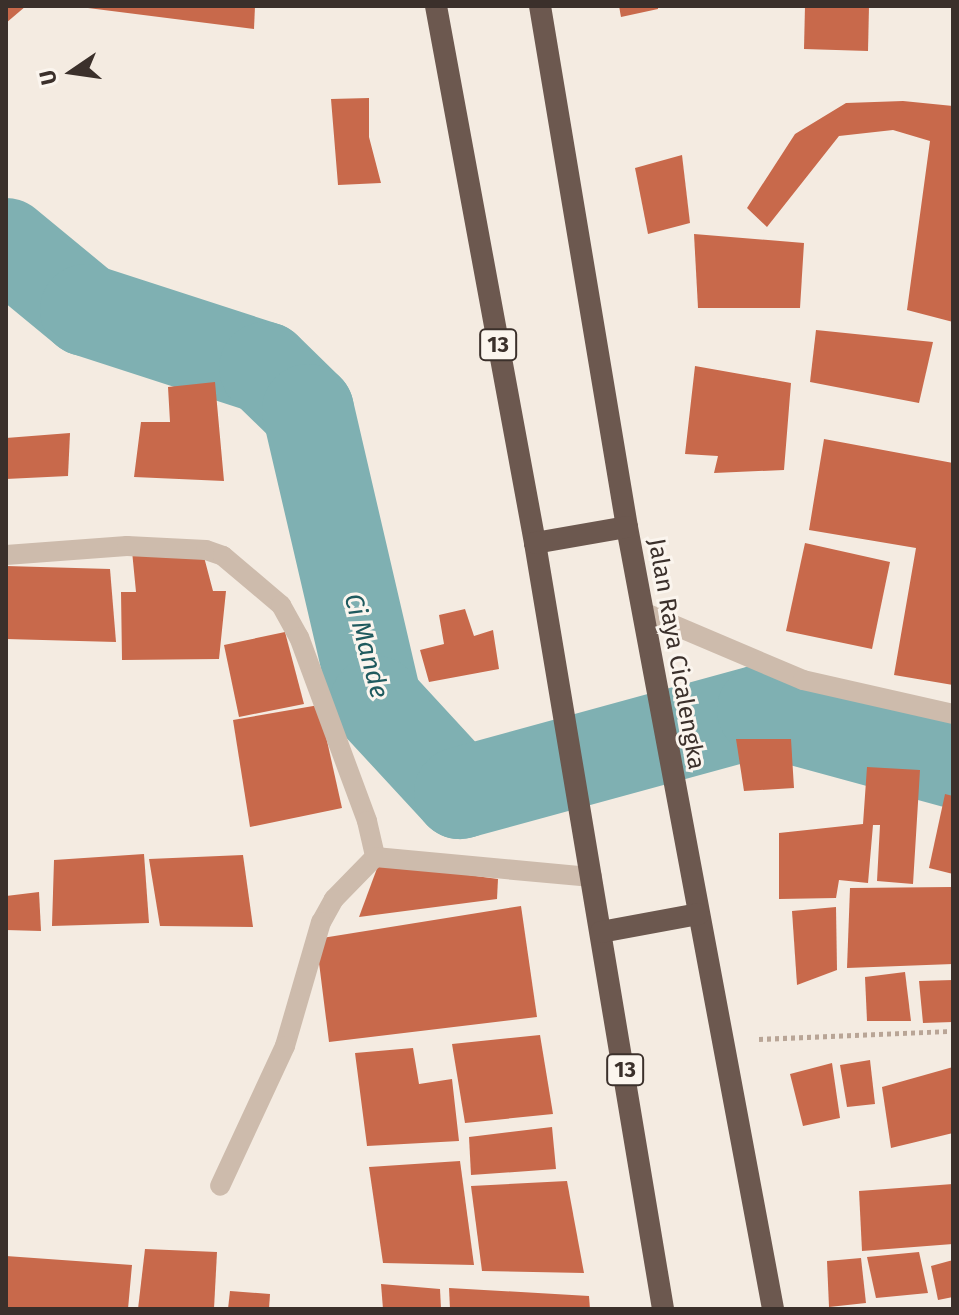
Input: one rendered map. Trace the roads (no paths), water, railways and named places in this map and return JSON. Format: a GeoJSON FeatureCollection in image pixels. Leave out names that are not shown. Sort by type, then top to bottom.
{"type":"FeatureCollection","features":[{"type":"Feature","properties":{"kind":"highway","name":"13"},"geometry":{"type":"LineString","coordinates":[[436,6],[535,543],[663,1309]]}},
{"type":"Feature","properties":{"kind":"highway","name":"Jalan Raya Cicalengka"},"geometry":{"type":"LineString","coordinates":[[540,6],[627,527],[773,1309]]}},
{"type":"Feature","properties":{"kind":"highway"},"geometry":{"type":"LineString","coordinates":[[535,543],[627,527]]}},
{"type":"Feature","properties":{"kind":"highway"},"geometry":{"type":"LineString","coordinates":[[601,932],[698,914]]}},
{"type":"Feature","properties":{"kind":"street"},"geometry":{"type":"LineString","coordinates":[[6,555],[127,546],[206,550],[258,582],[281,605],[299,637],[367,821],[375,857]]}},
{"type":"Feature","properties":{"kind":"street"},"geometry":{"type":"LineString","coordinates":[[643,612],[803,680],[953,714]]}},
{"type":"Feature","properties":{"kind":"street"},"geometry":{"type":"LineString","coordinates":[[375,857],[592,877]]}},
{"type":"Feature","properties":{"kind":"street"},"geometry":{"type":"LineString","coordinates":[[220,1186],[285,1046],[321,922],[334,899],[375,857]]}},
{"type":"Feature","properties":{"kind":"waterway","name":"Ci Mande"},"geometry":{"type":"LineString","coordinates":[[6,244],[86,310],[265,368],[308,410],[376,702],[460,793],[763,710],[953,762]]}}]}
